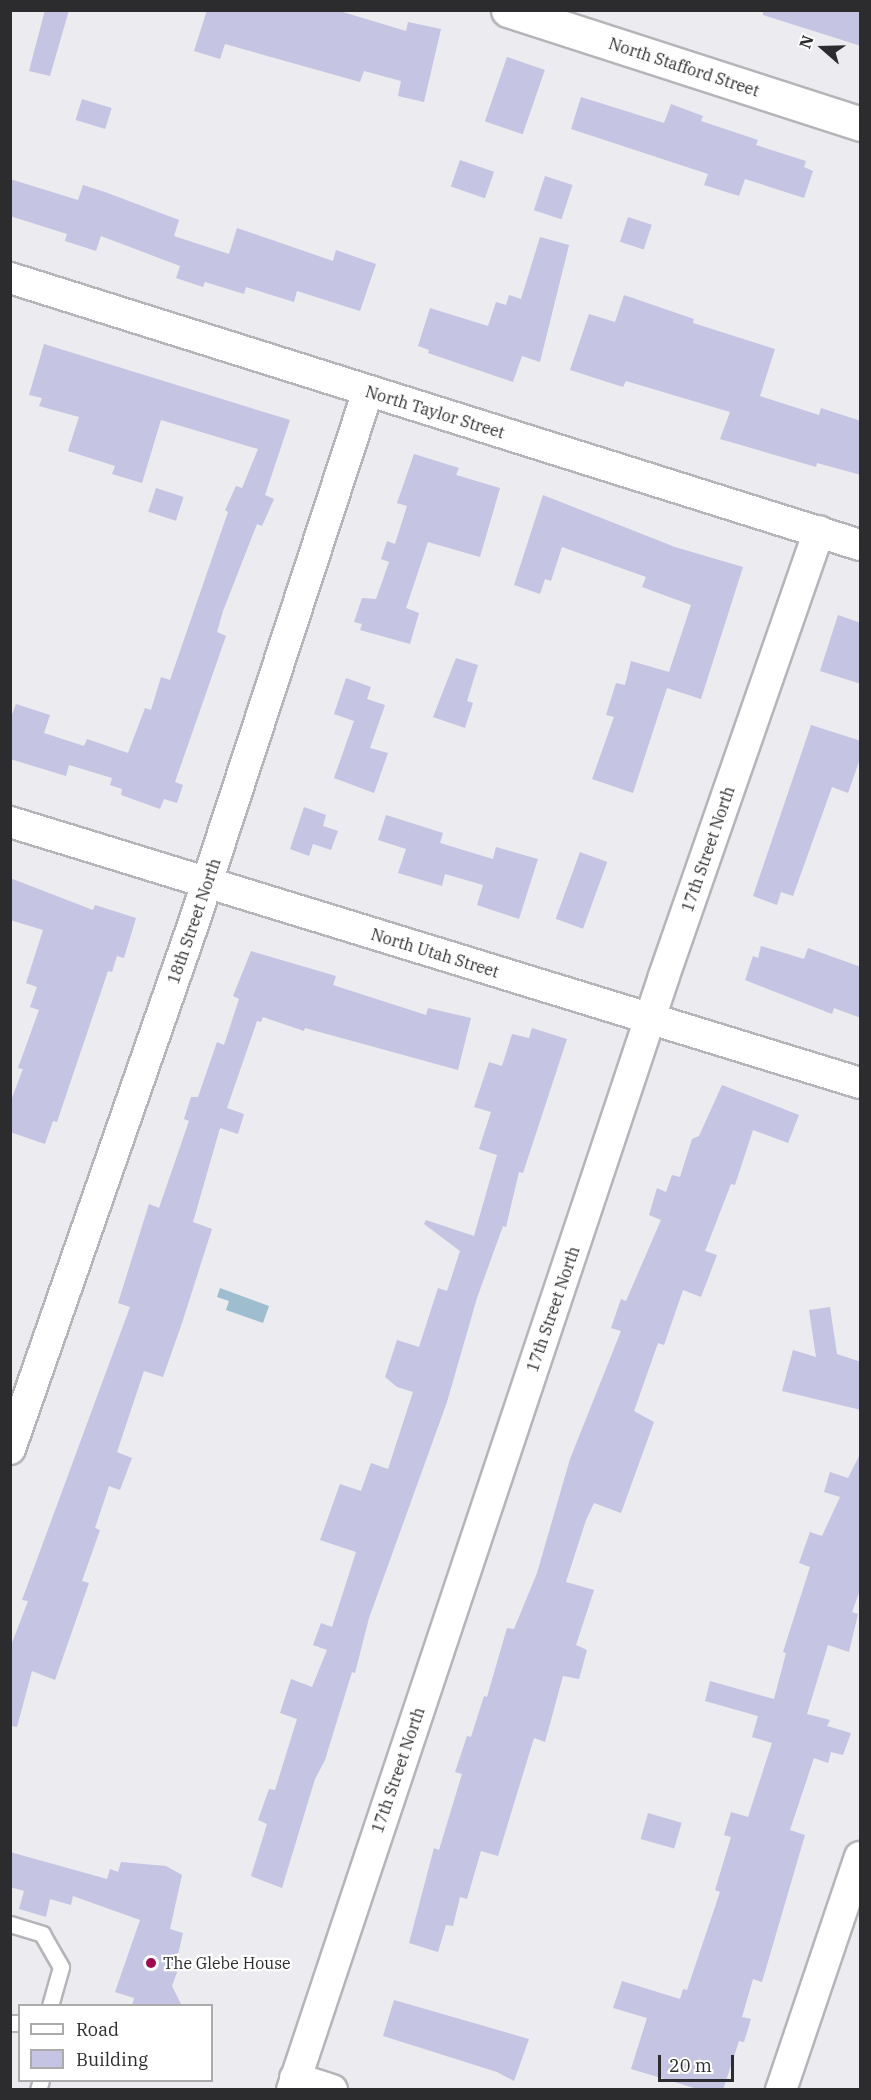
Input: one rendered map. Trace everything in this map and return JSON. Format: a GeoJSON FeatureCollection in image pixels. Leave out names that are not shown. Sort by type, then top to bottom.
{"type":"FeatureCollection","features":[{"type":"Feature","properties":{"kind":"street","name":"North Stafford Street"},"geometry":{"type":"LineString","coordinates":[[511,11],[861,124]]}},
{"type":"Feature","properties":{"kind":"street","name":"North Taylor Street"},"geometry":{"type":"LineString","coordinates":[[10,278],[861,545]]}},
{"type":"Feature","properties":{"kind":"street","name":"18th Street North"},"geometry":{"type":"LineString","coordinates":[[10,1449],[207,882],[368,391]]}},
{"type":"Feature","properties":{"kind":"street","name":"17th Street North"},"geometry":{"type":"LineString","coordinates":[[294,2084],[650,1020],[819,531]]}},
{"type":"Feature","properties":{"kind":"street","name":"North Utah Street"},"geometry":{"type":"LineString","coordinates":[[10,822],[861,1083]]}},
{"type":"Feature","properties":{"kind":"street"},"geometry":{"type":"LineString","coordinates":[[781,2090],[861,1857]]}},
{"type":"Feature","properties":{"kind":"street"},"geometry":{"type":"LineString","coordinates":[[294,2084],[332,2090]]}},
{"type":"Feature","properties":{"kind":"lane"},"geometry":{"type":"LineString","coordinates":[[10,1924],[42,1934],[61,1967],[51,2004]]}},
{"type":"Feature","properties":{"kind":"water"},"geometry":{"type":"Polygon","coordinates":[[[220,1288],[269,1306],[263,1323],[226,1310],[229,1301],[217,1297],[220,1288]]]}},
{"type":"Feature","properties":{"kind":"building"},"geometry":{"type":"Polygon","coordinates":[[[45,10],[69,10],[50,76],[29,71],[45,10]]]}},
{"type":"Feature","properties":{"kind":"building"},"geometry":{"type":"Polygon","coordinates":[[[207,10],[336,10],[406,31],[408,22],[441,29],[424,102],[398,96],[401,81],[364,71],[360,82],[225,44],[220,59],[194,51],[207,10]]]}},
{"type":"Feature","properties":{"kind":"building"},"geometry":{"type":"Polygon","coordinates":[[[763,10],[861,10],[861,46],[763,15],[763,10]]]}},
{"type":"Feature","properties":{"kind":"building"},"geometry":{"type":"Polygon","coordinates":[[[507,57],[545,70],[523,134],[485,121],[507,57]]]}},
{"type":"Feature","properties":{"kind":"building"},"geometry":{"type":"Polygon","coordinates":[[[581,97],[664,123],[671,104],[703,116],[701,121],[758,140],[756,145],[806,161],[804,167],[813,171],[804,198],[745,179],[739,196],[704,185],[708,174],[571,129],[581,97]]]}},
{"type":"Feature","properties":{"kind":"building"},"geometry":{"type":"Polygon","coordinates":[[[82,99],[112,108],[105,129],[76,120],[82,99]]]}},
{"type":"Feature","properties":{"kind":"building"},"geometry":{"type":"Polygon","coordinates":[[[460,160],[494,172],[485,198],[451,186],[460,160]]]}},
{"type":"Feature","properties":{"kind":"building"},"geometry":{"type":"Polygon","coordinates":[[[545,176],[573,185],[561,219],[534,210],[545,176]]]}},
{"type":"Feature","properties":{"kind":"building"},"geometry":{"type":"Polygon","coordinates":[[[10,179],[78,200],[83,185],[105,192],[179,220],[174,236],[229,254],[237,228],[333,261],[336,250],[376,264],[360,311],[297,291],[294,302],[246,287],[244,294],[205,282],[203,287],[176,278],[180,266],[101,236],[96,251],[65,241],[67,234],[10,216],[10,179]]]}},
{"type":"Feature","properties":{"kind":"building"},"geometry":{"type":"Polygon","coordinates":[[[628,217],[652,225],[644,249],[620,242],[628,217]]]}},
{"type":"Feature","properties":{"kind":"building"},"geometry":{"type":"Polygon","coordinates":[[[540,237],[569,245],[540,362],[522,356],[513,382],[428,353],[429,350],[418,346],[430,308],[488,326],[496,302],[506,305],[509,295],[521,299],[540,237]]]}},
{"type":"Feature","properties":{"kind":"building"},"geometry":{"type":"Polygon","coordinates":[[[624,295],[694,319],[693,323],[775,349],[760,396],[819,415],[821,408],[861,421],[861,475],[817,463],[816,467],[720,439],[730,412],[626,381],[623,387],[570,370],[589,314],[615,322],[624,295]]]}},
{"type":"Feature","properties":{"kind":"building"},"geometry":{"type":"Polygon","coordinates":[[[44,344],[290,420],[265,495],[274,499],[262,526],[257,524],[223,611],[217,632],[226,636],[175,782],[183,785],[177,803],[164,799],[160,809],[121,795],[122,789],[110,785],[112,778],[69,765],[66,776],[10,759],[10,720],[16,704],[50,715],[44,733],[84,746],[87,739],[128,753],[145,708],[151,710],[161,677],[170,680],[228,512],[225,510],[236,486],[242,488],[258,449],[161,420],[142,483],[112,474],[115,466],[68,451],[79,417],[39,406],[42,398],[29,395],[44,344]]]}},
{"type":"Feature","properties":{"kind":"building"},"geometry":{"type":"Polygon","coordinates":[[[414,454],[459,468],[456,475],[500,488],[480,557],[428,542],[406,608],[419,613],[410,644],[360,630],[362,624],[354,622],[362,598],[376,599],[389,562],[381,559],[387,541],[395,544],[407,506],[397,503],[414,454]]]}},
{"type":"Feature","properties":{"kind":"building"},"geometry":{"type":"Polygon","coordinates":[[[156,488],[184,497],[176,521],[148,512],[156,488]]]}},
{"type":"Feature","properties":{"kind":"building"},"geometry":{"type":"Polygon","coordinates":[[[543,495],[675,547],[743,567],[701,699],[667,688],[633,793],[592,779],[614,717],[606,715],[616,683],[625,685],[631,661],[669,672],[691,605],[642,587],[646,577],[562,547],[551,581],[545,579],[540,594],[514,585],[543,495]]]}},
{"type":"Feature","properties":{"kind":"building"},"geometry":{"type":"Polygon","coordinates":[[[838,615],[861,623],[861,684],[820,671],[838,615]]]}},
{"type":"Feature","properties":{"kind":"building"},"geometry":{"type":"Polygon","coordinates":[[[456,658],[478,665],[467,701],[473,703],[465,728],[433,717],[456,658]]]}},
{"type":"Feature","properties":{"kind":"building"},"geometry":{"type":"Polygon","coordinates":[[[346,678],[371,687],[367,699],[385,705],[370,748],[388,753],[374,793],[334,778],[354,721],[334,714],[346,678]]]}},
{"type":"Feature","properties":{"kind":"building"},"geometry":{"type":"Polygon","coordinates":[[[811,725],[861,741],[861,756],[848,793],[832,787],[793,896],[781,892],[777,905],[753,896],[811,725]]]}},
{"type":"Feature","properties":{"kind":"building"},"geometry":{"type":"Polygon","coordinates":[[[304,807],[326,815],[323,826],[338,831],[331,850],[313,844],[309,856],[290,849],[304,807]]]}},
{"type":"Feature","properties":{"kind":"building"},"geometry":{"type":"Polygon","coordinates":[[[386,815],[443,833],[440,843],[493,859],[496,847],[538,859],[519,919],[477,905],[483,885],[445,874],[442,886],[398,873],[406,849],[378,840],[386,815]]]}},
{"type":"Feature","properties":{"kind":"building"},"geometry":{"type":"Polygon","coordinates":[[[580,852],[607,862],[583,929],[556,919],[580,852]]]}},
{"type":"Feature","properties":{"kind":"building"},"geometry":{"type":"Polygon","coordinates":[[[10,878],[93,910],[95,905],[136,918],[124,958],[117,956],[112,972],[108,971],[57,1122],[53,1121],[45,1144],[10,1132],[10,1103],[23,1069],[18,1068],[39,1010],[30,1007],[37,987],[26,983],[43,930],[10,920],[10,878]]]}},
{"type":"Feature","properties":{"kind":"building"},"geometry":{"type":"Polygon","coordinates":[[[761,946],[804,959],[808,948],[861,967],[861,1018],[834,1008],[832,1014],[745,980],[753,956],[758,958],[761,946]]]}},
{"type":"Feature","properties":{"kind":"building"},"geometry":{"type":"Polygon","coordinates":[[[251,951],[336,976],[333,985],[426,1015],[428,1008],[471,1018],[458,1070],[305,1028],[304,1031],[263,1017],[261,1022],[257,1021],[227,1108],[244,1114],[238,1134],[220,1128],[193,1222],[212,1229],[182,1323],[163,1377],[144,1371],[117,1452],[132,1458],[120,1490],[109,1486],[95,1528],[100,1530],[82,1581],[89,1583],[55,1680],[32,1671],[17,1727],[10,1726],[10,1648],[28,1601],[22,1600],[130,1307],[118,1303],[149,1204],[159,1208],[189,1121],[184,1119],[191,1097],[198,1097],[217,1042],[224,1045],[239,999],[233,996],[251,951]]]}},
{"type":"Feature","properties":{"kind":"building"},"geometry":{"type":"Polygon","coordinates":[[[532,1028],[567,1039],[523,1173],[519,1172],[506,1227],[503,1226],[477,1298],[447,1402],[369,1618],[355,1673],[352,1672],[325,1760],[315,1779],[282,1888],[251,1876],[267,1824],[258,1820],[269,1789],[275,1790],[297,1719],[280,1713],[291,1679],[312,1687],[327,1650],[313,1645],[321,1623],[332,1627],[356,1552],[320,1540],[340,1484],[361,1491],[371,1463],[388,1469],[413,1392],[397,1387],[385,1377],[397,1340],[419,1347],[438,1288],[447,1291],[460,1251],[424,1224],[426,1220],[474,1236],[497,1155],[479,1149],[491,1112],[474,1107],[489,1062],[502,1066],[512,1034],[529,1038],[532,1028]]]}},
{"type":"Feature","properties":{"kind":"building"},"geometry":{"type":"Polygon","coordinates":[[[722,1085],[799,1115],[788,1143],[753,1130],[735,1185],[731,1184],[705,1251],[717,1255],[701,1297],[683,1290],[664,1345],[658,1343],[634,1411],[654,1422],[621,1513],[594,1503],[586,1520],[566,1582],[594,1590],[576,1645],[587,1650],[579,1679],[563,1676],[545,1742],[534,1738],[498,1856],[481,1851],[467,1899],[460,1897],[453,1926],[446,1925],[438,1952],[409,1943],[434,1848],[439,1850],[462,1774],[455,1772],[467,1736],[471,1737],[484,1696],[487,1697],[507,1628],[514,1629],[537,1573],[570,1459],[621,1331],[611,1328],[621,1299],[626,1301],[661,1220],[649,1215],[657,1188],[666,1192],[672,1175],[680,1177],[692,1139],[699,1136],[722,1085]]]}},
{"type":"Feature","properties":{"kind":"building"},"geometry":{"type":"Polygon","coordinates":[[[830,1307],[837,1354],[861,1362],[861,1410],[782,1391],[793,1350],[816,1357],[809,1310],[830,1307]]]}},
{"type":"Feature","properties":{"kind":"building"},"geometry":{"type":"Polygon","coordinates":[[[861,1452],[861,1587],[852,1612],[858,1614],[849,1652],[828,1645],[807,1714],[830,1720],[827,1726],[851,1733],[843,1755],[831,1752],[828,1763],[814,1758],[790,1830],[805,1835],[762,1982],[753,1979],[742,2017],[751,2019],[744,2042],[739,2041],[723,2090],[701,2090],[631,2069],[647,2018],[613,2008],[622,1981],[680,1999],[683,1989],[687,1990],[720,1892],[715,1890],[731,1837],[724,1835],[731,1812],[748,1817],[772,1743],[752,1737],[758,1716],[705,1701],[710,1681],[774,1699],[786,1653],[783,1652],[810,1567],[799,1563],[810,1532],[822,1536],[840,1497],[824,1492],[830,1472],[848,1478],[861,1452]]]}},
{"type":"Feature","properties":{"kind":"building"},"geometry":{"type":"Polygon","coordinates":[[[648,1813],[682,1823],[674,1849],[641,1839],[648,1813]]]}},
{"type":"Feature","properties":{"kind":"building"},"geometry":{"type":"Polygon","coordinates":[[[10,1852],[107,1879],[110,1869],[118,1872],[121,1862],[166,1866],[182,1875],[170,1929],[183,1933],[176,1963],[180,1964],[172,1986],[181,2004],[132,2004],[134,1998],[115,1992],[140,1920],[73,1896],[71,1905],[50,1899],[46,1917],[19,1909],[24,1891],[10,1887],[10,1852]]]}},
{"type":"Feature","properties":{"kind":"building"},"geometry":{"type":"Polygon","coordinates":[[[394,2000],[529,2039],[514,2081],[497,2072],[383,2036],[394,2000]]]}},
{"type":"Feature","properties":{"kind":"place","name":"The Glebe House"},"geometry":{"type":"Point","coordinates":[151,1963]}}]}
